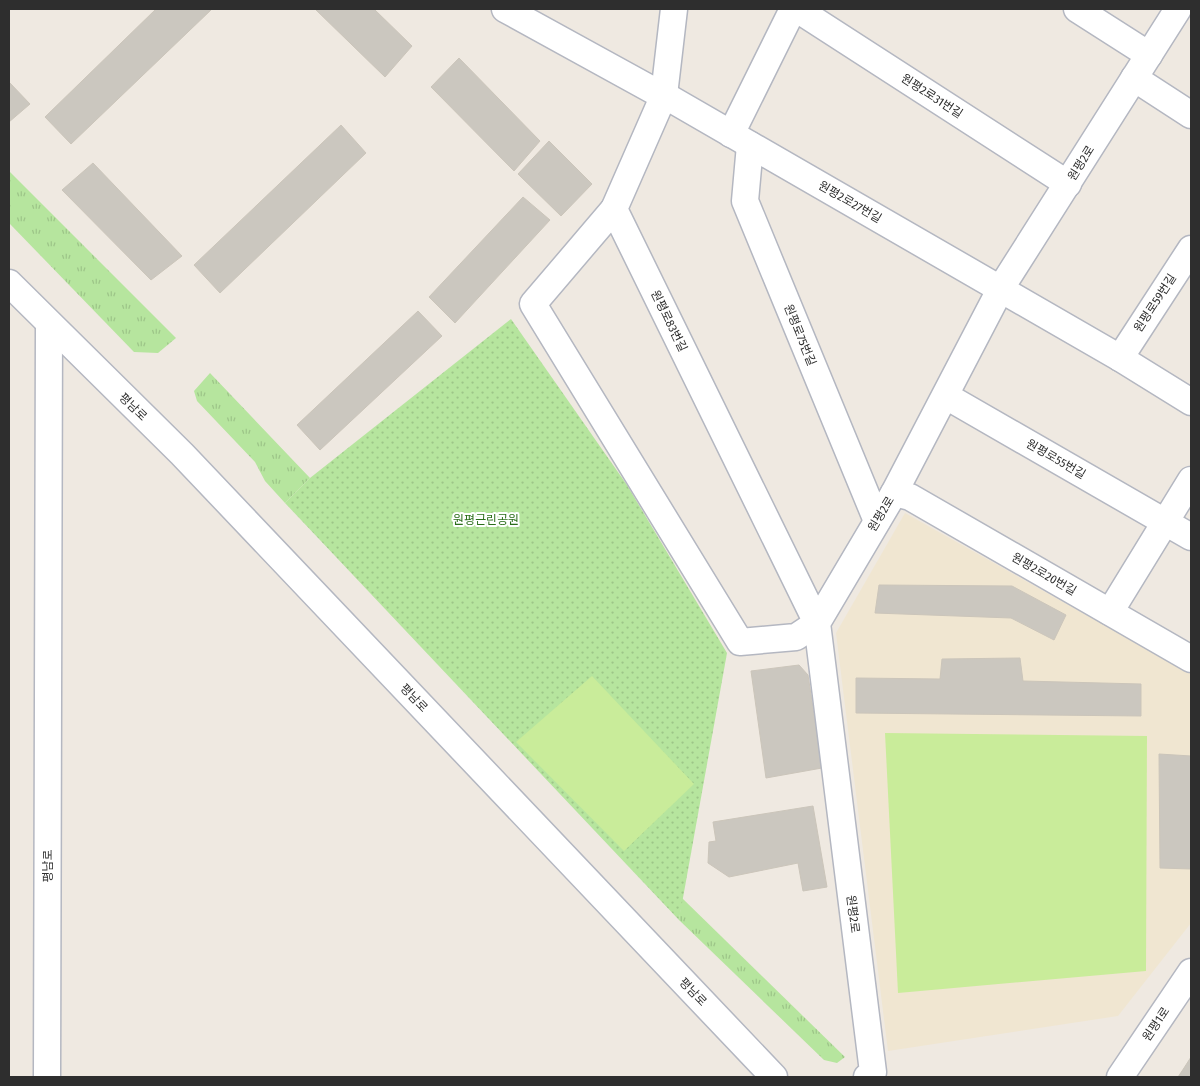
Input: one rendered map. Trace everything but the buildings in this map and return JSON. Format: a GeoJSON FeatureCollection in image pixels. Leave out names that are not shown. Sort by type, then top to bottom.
{"type":"FeatureCollection","features":[{"type":"Feature","properties":{"kind":"street","name":"원평2로27번길"},"geometry":{"type":"LineString","coordinates":[[506,9],[656,92],[664,94],[740,140],[1001,288],[1191,402]]}},
{"type":"Feature","properties":{"kind":"street"},"geometry":{"type":"LineString","coordinates":[[674,9],[664,94],[614,209],[533,304],[740,642],[796,636],[816,623]]}},
{"type":"Feature","properties":{"kind":"street","name":"원평로75번길"},"geometry":{"type":"LineString","coordinates":[[792,9],[740,140],[745,201],[877,521]]}},
{"type":"Feature","properties":{"kind":"street","name":"원평2로31번길"},"geometry":{"type":"LineString","coordinates":[[797,9],[1068,184]]}},
{"type":"Feature","properties":{"kind":"street"},"geometry":{"type":"LineString","coordinates":[[1077,9],[1148,55]]}},
{"type":"Feature","properties":{"kind":"street","name":"원평2로"},"geometry":{"type":"LineString","coordinates":[[867,1077],[873,1072],[816,623],[894,493],[1001,288],[1178,9]]}},
{"type":"Feature","properties":{"kind":"street"},"geometry":{"type":"LineString","coordinates":[[1134,78],[1191,115]]}},
{"type":"Feature","properties":{"kind":"street","name":"원평로83번길"},"geometry":{"type":"LineString","coordinates":[[614,209],[816,623]]}},
{"type":"Feature","properties":{"kind":"street","name":"원평로59번길"},"geometry":{"type":"LineString","coordinates":[[1120,358],[1191,249]]}},
{"type":"Feature","properties":{"kind":"street","name":"평남로"},"geometry":{"type":"LineString","coordinates":[[9,283],[182,454],[774,1077]]}},
{"type":"Feature","properties":{"kind":"street","name":"평남로"},"geometry":{"type":"LineString","coordinates":[[48,1077],[49,324]]}},
{"type":"Feature","properties":{"kind":"street","name":"원평로55번길"},"geometry":{"type":"LineString","coordinates":[[946,396],[1191,537]]}},
{"type":"Feature","properties":{"kind":"street"},"geometry":{"type":"LineString","coordinates":[[1110,612],[1191,480]]}},
{"type":"Feature","properties":{"kind":"street","name":"원평2로20번길"},"geometry":{"type":"LineString","coordinates":[[894,493],[910,496],[1191,659]]}},
{"type":"Feature","properties":{"kind":"street","name":"원평1로"},"geometry":{"type":"LineString","coordinates":[[1120,1077],[1191,972]]}},
{"type":"Feature","properties":{"kind":"shaded area"},"geometry":{"type":"Polygon","coordinates":[[[905,513],[1191,674],[1191,923],[1118,1016],[888,1051],[836,633],[905,513]]]}},
{"type":"Feature","properties":{"kind":"green space"},"geometry":{"type":"Polygon","coordinates":[[[9,171],[176,338],[158,353],[134,352],[9,223],[9,171]]]}},
{"type":"Feature","properties":{"kind":"green space","name":"원평근린공원"},"geometry":{"type":"Polygon","coordinates":[[[511,319],[627,485],[727,653],[679,920],[285,503],[310,478],[511,319]]]}},
{"type":"Feature","properties":{"kind":"green space"},"geometry":{"type":"Polygon","coordinates":[[[210,373],[310,478],[285,503],[265,481],[255,462],[197,401],[194,391],[210,373]]]}},
{"type":"Feature","properties":{"kind":"green space"},"geometry":{"type":"Polygon","coordinates":[[[592,676],[694,784],[624,851],[516,742],[592,676]]]}},
{"type":"Feature","properties":{"kind":"green space"},"geometry":{"type":"Polygon","coordinates":[[[885,733],[1147,736],[1146,971],[898,993],[885,733]]]}},
{"type":"Feature","properties":{"kind":"green space"},"geometry":{"type":"Polygon","coordinates":[[[682,898],[845,1057],[837,1063],[824,1060],[679,920],[682,898]]]}}]}
